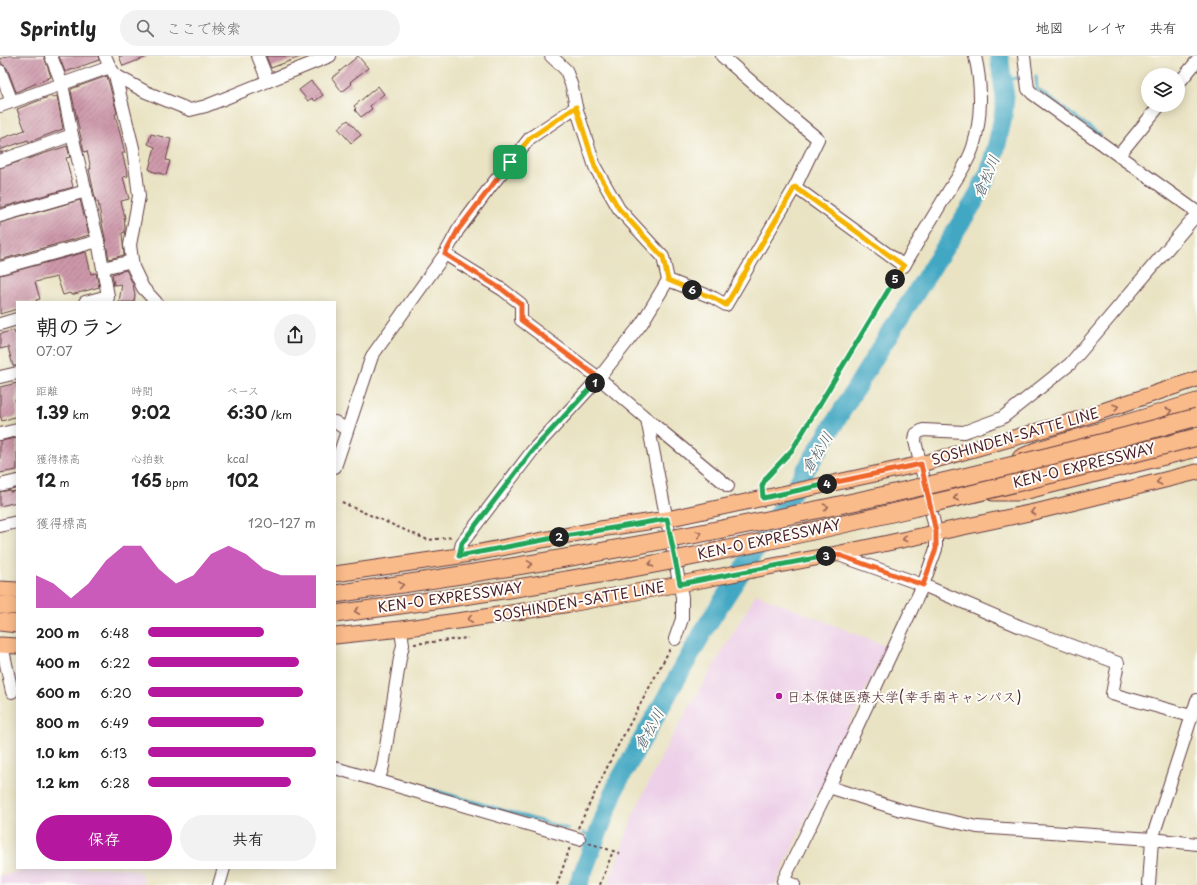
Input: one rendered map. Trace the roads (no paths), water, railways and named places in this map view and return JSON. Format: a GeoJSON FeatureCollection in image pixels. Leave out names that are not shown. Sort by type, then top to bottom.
{"type":"FeatureCollection","features":[{"type":"Feature","properties":{"kind":"highway"},"geometry":{"type":"LineString","coordinates":[[1000,468],[1039,450],[1197,402]]}},
{"type":"Feature","properties":{"kind":"highway","name":"KEN-O EXPRESSWAY"},"geometry":{"type":"LineString","coordinates":[[336,594],[440,579],[662,541],[888,495],[1118,439],[1197,417]]}},
{"type":"Feature","properties":{"kind":"highway","name":"KEN-O EXPRESSWAY"},"geometry":{"type":"LineString","coordinates":[[336,614],[458,598],[628,569],[748,545],[982,492],[1197,436]]}},
{"type":"Feature","properties":{"kind":"highway"},"geometry":{"type":"LineString","coordinates":[[982,492],[1019,492],[1197,448]]}},
{"type":"Feature","properties":{"kind":"highway"},"geometry":{"type":"LineString","coordinates":[[0,605],[16,606]]}},
{"type":"Feature","properties":{"kind":"highway"},"geometry":{"type":"LineString","coordinates":[[0,622],[16,624]]}},
{"type":"Feature","properties":{"kind":"main road","name":"SOSHINDEN-SATTE LINE"},"geometry":{"type":"LineString","coordinates":[[336,574],[459,556],[667,519],[921,464],[1070,422],[1197,378]]}},
{"type":"Feature","properties":{"kind":"main road","name":"SOSHINDEN-SATTE LINE"},"geometry":{"type":"LineString","coordinates":[[336,636],[400,629],[570,604],[680,584],[715,576],[836,554],[1078,502],[1197,472]]}},
{"type":"Feature","properties":{"kind":"main road"},"geometry":{"type":"LineString","coordinates":[[0,590],[16,590]]}},
{"type":"Feature","properties":{"kind":"street"},"geometry":{"type":"LineString","coordinates":[[51,56],[62,84],[72,135],[98,241],[103,268],[108,299],[93,301]]}},
{"type":"Feature","properties":{"kind":"street"},"geometry":{"type":"LineString","coordinates":[[258,56],[268,81]]}},
{"type":"Feature","properties":{"kind":"street"},"geometry":{"type":"LineString","coordinates":[[110,66],[146,92],[190,110],[206,106],[330,56]]}},
{"type":"Feature","properties":{"kind":"street"},"geometry":{"type":"LineString","coordinates":[[459,556],[462,543],[465,539],[533,450],[599,378],[642,323],[668,280],[663,257],[619,209],[595,167],[566,70],[551,56]]}},
{"type":"Feature","properties":{"kind":"street"},"geometry":{"type":"LineString","coordinates":[[668,280],[714,298],[726,305],[795,187],[818,139],[722,56]]}},
{"type":"Feature","properties":{"kind":"street"},"geometry":{"type":"LineString","coordinates":[[795,187],[904,266],[973,147],[979,116],[979,75],[975,56]]}},
{"type":"Feature","properties":{"kind":"street"},"geometry":{"type":"LineString","coordinates":[[794,885],[783,881],[829,787],[923,585],[936,549],[936,532],[915,441],[916,434],[923,430],[964,432],[1002,418],[1070,364],[1197,213],[1033,94],[1028,89],[1024,56]]}},
{"type":"Feature","properties":{"kind":"street"},"geometry":{"type":"LineString","coordinates":[[1185,76],[1197,61]]}},
{"type":"Feature","properties":{"kind":"street"},"geometry":{"type":"LineString","coordinates":[[0,106],[110,66]]}},
{"type":"Feature","properties":{"kind":"street"},"geometry":{"type":"LineString","coordinates":[[110,66],[133,148],[139,196],[130,245],[132,261],[143,288],[155,301]]}},
{"type":"Feature","properties":{"kind":"street"},"geometry":{"type":"LineString","coordinates":[[0,71],[12,102]]}},
{"type":"Feature","properties":{"kind":"street"},"geometry":{"type":"LineString","coordinates":[[336,464],[372,356],[445,254],[458,230],[530,138],[576,107]]}},
{"type":"Feature","properties":{"kind":"street"},"geometry":{"type":"LineString","coordinates":[[1119,155],[1154,112]]}},
{"type":"Feature","properties":{"kind":"street"},"geometry":{"type":"LineString","coordinates":[[0,161],[72,135]]}},
{"type":"Feature","properties":{"kind":"street"},"geometry":{"type":"LineString","coordinates":[[0,216],[86,191]]}},
{"type":"Feature","properties":{"kind":"street"},"geometry":{"type":"LineString","coordinates":[[0,268],[98,241]]}},
{"type":"Feature","properties":{"kind":"street"},"geometry":{"type":"LineString","coordinates":[[445,254],[503,290],[521,304],[521,320],[599,378],[728,486]]}},
{"type":"Feature","properties":{"kind":"street"},"geometry":{"type":"LineString","coordinates":[[103,268],[132,261]]}},
{"type":"Feature","properties":{"kind":"street"},"geometry":{"type":"LineString","coordinates":[[0,324],[16,319]]}},
{"type":"Feature","properties":{"kind":"street"},"geometry":{"type":"LineString","coordinates":[[0,377],[16,373]]}},
{"type":"Feature","properties":{"kind":"street"},"geometry":{"type":"LineString","coordinates":[[647,419],[680,584],[683,606],[682,619],[676,639]]}},
{"type":"Feature","properties":{"kind":"street"},"geometry":{"type":"LineString","coordinates":[[336,423],[347,430]]}},
{"type":"Feature","properties":{"kind":"street"},"geometry":{"type":"LineString","coordinates":[[0,434],[16,430]]}},
{"type":"Feature","properties":{"kind":"street"},"geometry":{"type":"LineString","coordinates":[[0,484],[16,481]]}},
{"type":"Feature","properties":{"kind":"street"},"geometry":{"type":"LineString","coordinates":[[0,526],[16,522]]}},
{"type":"Feature","properties":{"kind":"street"},"geometry":{"type":"LineString","coordinates":[[836,554],[923,585],[1021,627],[1118,663],[1112,694],[1191,716]]}},
{"type":"Feature","properties":{"kind":"street"},"geometry":{"type":"LineString","coordinates":[[378,780],[383,766],[403,646],[400,629]]}},
{"type":"Feature","properties":{"kind":"street"},"geometry":{"type":"LineString","coordinates":[[6,645],[10,693]]}},
{"type":"Feature","properties":{"kind":"street"},"geometry":{"type":"LineString","coordinates":[[1149,885],[1152,839],[1197,700]]}},
{"type":"Feature","properties":{"kind":"street"},"geometry":{"type":"LineString","coordinates":[[336,768],[576,838]]}},
{"type":"Feature","properties":{"kind":"street"},"geometry":{"type":"LineString","coordinates":[[829,787],[901,810],[977,827],[1152,839],[1197,844]]}},
{"type":"Feature","properties":{"kind":"street"},"geometry":{"type":"LineString","coordinates":[[219,885],[224,869]]}},
{"type":"Feature","properties":{"kind":"waterway","name":"倉松川"},"geometry":{"type":"LineString","coordinates":[[578,885],[617,784],[707,625],[783,507],[881,347],[974,202],[989,172],[1003,117],[1005,97],[999,56]]}},
{"type":"Feature","properties":{"kind":"waterway"},"geometry":{"type":"LineString","coordinates":[[1036,76],[1037,89],[1100,135]]}},
{"type":"Feature","properties":{"kind":"waterway"},"geometry":{"type":"LineString","coordinates":[[1003,79],[1021,78]]}},
{"type":"Feature","properties":{"kind":"waterway"},"geometry":{"type":"LineString","coordinates":[[389,777],[568,829]]}},
{"type":"Feature","properties":{"kind":"waterway"},"geometry":{"type":"LineString","coordinates":[[584,833],[596,837]]}},
{"type":"Feature","properties":{"kind":"place","name":"日本保健医療大学(幸手南キャンパス)"},"geometry":{"type":"Point","coordinates":[779,696]}}]}
